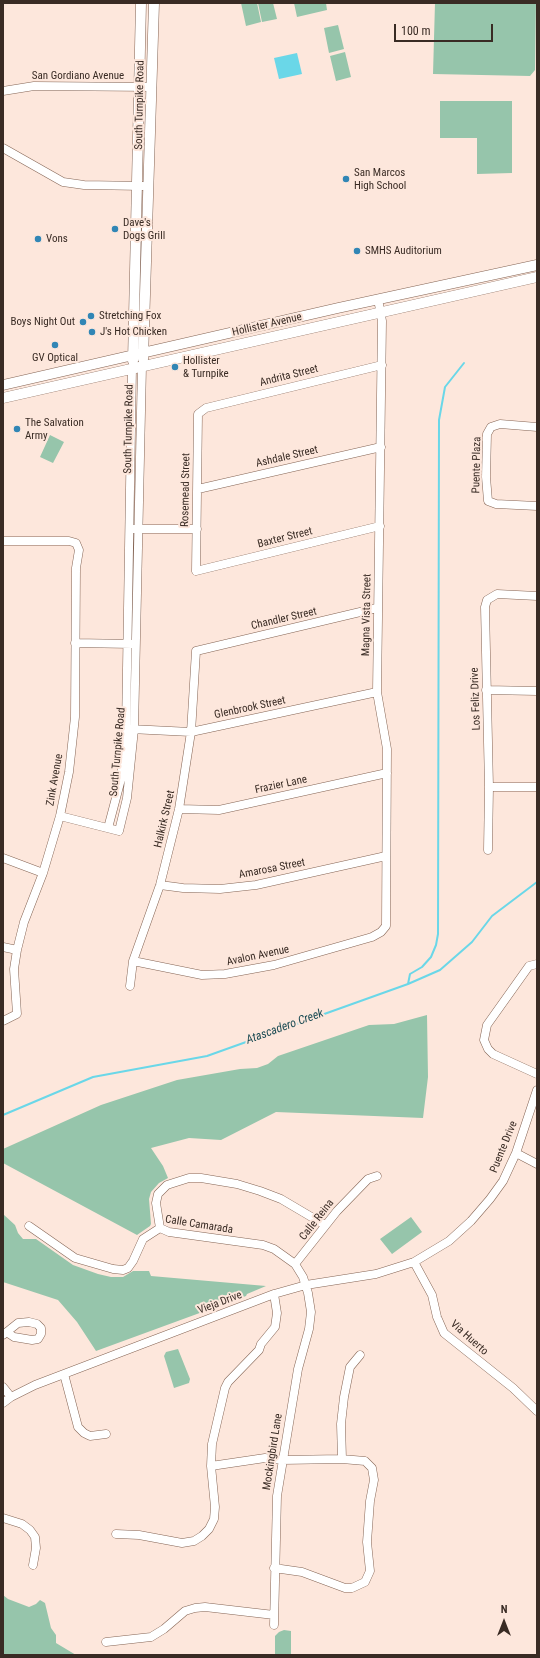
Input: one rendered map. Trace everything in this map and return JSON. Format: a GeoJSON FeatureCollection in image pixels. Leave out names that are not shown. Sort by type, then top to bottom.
{"type":"FeatureCollection","features":[{"type":"Feature","properties":{"kind":"main road","name":"South Turnpike Road"},"geometry":{"type":"LineString","coordinates":[[137,367],[134,355],[141,3]]}},
{"type":"Feature","properties":{"kind":"main road","name":"South Turnpike Road"},"geometry":{"type":"LineString","coordinates":[[137,367],[144,353],[150,186],[154,3]]}},
{"type":"Feature","properties":{"kind":"main road","name":"Hollister Avenue"},"geometry":{"type":"LineString","coordinates":[[3,385],[378,299],[537,265]]}},
{"type":"Feature","properties":{"kind":"main road","name":"Hollister Avenue"},"geometry":{"type":"LineString","coordinates":[[3,398],[381,311],[537,277]]}},
{"type":"Feature","properties":{"kind":"street","name":"San Gordiano Avenue"},"geometry":{"type":"LineString","coordinates":[[3,91],[34,86],[152,87]]}},
{"type":"Feature","properties":{"kind":"street"},"geometry":{"type":"LineString","coordinates":[[3,148],[63,182],[84,185],[150,186]]}},
{"type":"Feature","properties":{"kind":"street","name":"Magna Vista Street"},"geometry":{"type":"LineString","coordinates":[[378,299],[381,311],[382,365],[380,526],[377,608],[377,692],[387,749],[386,926],[383,930]]}},
{"type":"Feature","properties":{"kind":"street","name":"Andrita Street"},"geometry":{"type":"LineString","coordinates":[[202,410],[382,365]]}},
{"type":"Feature","properties":{"kind":"street","name":"South Turnpike Road"},"geometry":{"type":"LineString","coordinates":[[130,729],[121,779],[108,828],[119,831],[127,798],[130,729],[137,367]]}},
{"type":"Feature","properties":{"kind":"street","name":"Rosemead Street"},"geometry":{"type":"LineString","coordinates":[[196,571],[198,414],[202,410]]}},
{"type":"Feature","properties":{"kind":"street","name":"Puente Plaza"},"geometry":{"type":"LineString","coordinates":[[537,427],[500,424],[489,426],[487,434],[486,477],[486,503],[537,506]]}},
{"type":"Feature","properties":{"kind":"street","name":"Ashdale Street"},"geometry":{"type":"LineString","coordinates":[[198,489],[381,446]]}},
{"type":"Feature","properties":{"kind":"street","name":"Baxter Street"},"geometry":{"type":"LineString","coordinates":[[196,571],[380,526]]}},
{"type":"Feature","properties":{"kind":"street"},"geometry":{"type":"LineString","coordinates":[[135,529],[197,529]]}},
{"type":"Feature","properties":{"kind":"street","name":"Zink Avenue"},"geometry":{"type":"LineString","coordinates":[[3,541],[69,541],[76,543],[78,550],[76,568],[75,717],[72,744],[60,816],[43,873],[24,922],[17,950],[14,969],[17,1014],[3,1021]]}},
{"type":"Feature","properties":{"kind":"street"},"geometry":{"type":"LineString","coordinates":[[485,590],[491,596],[497,594],[537,596]]}},
{"type":"Feature","properties":{"kind":"street","name":"Los Feliz Drive"},"geometry":{"type":"LineString","coordinates":[[488,850],[489,787],[485,606],[487,600],[491,596]]}},
{"type":"Feature","properties":{"kind":"street","name":"Chandler Street"},"geometry":{"type":"LineString","coordinates":[[196,651],[377,608]]}},
{"type":"Feature","properties":{"kind":"street"},"geometry":{"type":"LineString","coordinates":[[75,643],[132,644]]}},
{"type":"Feature","properties":{"kind":"street","name":"Halkirk Street"},"geometry":{"type":"LineString","coordinates":[[130,986],[133,962],[160,886],[179,809],[191,732],[196,651]]}},
{"type":"Feature","properties":{"kind":"street"},"geometry":{"type":"LineString","coordinates":[[486,690],[537,691]]}},
{"type":"Feature","properties":{"kind":"street","name":"Glenbrook Street"},"geometry":{"type":"LineString","coordinates":[[130,729],[191,732],[377,692]]}},
{"type":"Feature","properties":{"kind":"street","name":"Frazier Lane"},"geometry":{"type":"LineString","coordinates":[[179,809],[219,810],[387,773]]}},
{"type":"Feature","properties":{"kind":"street"},"geometry":{"type":"LineString","coordinates":[[489,787],[537,787]]}},
{"type":"Feature","properties":{"kind":"street"},"geometry":{"type":"LineString","coordinates":[[60,816],[108,828]]}},
{"type":"Feature","properties":{"kind":"street","name":"Amarosa Street"},"geometry":{"type":"LineString","coordinates":[[160,886],[220,889],[256,885],[386,856]]}},
{"type":"Feature","properties":{"kind":"street"},"geometry":{"type":"LineString","coordinates":[[3,858],[43,873]]}},
{"type":"Feature","properties":{"kind":"street","name":"Avalon Avenue"},"geometry":{"type":"LineString","coordinates":[[133,962],[202,975],[225,974],[274,965],[372,937],[383,930]]}},
{"type":"Feature","properties":{"kind":"street"},"geometry":{"type":"LineString","coordinates":[[3,947],[17,950]]}},
{"type":"Feature","properties":{"kind":"street"},"geometry":{"type":"LineString","coordinates":[[537,964],[530,966],[487,1025],[484,1040],[488,1049],[493,1054],[537,1074]]}},
{"type":"Feature","properties":{"kind":"street","name":"Puente Drive"},"geometry":{"type":"LineString","coordinates":[[449,1241],[472,1221],[503,1181],[516,1153],[537,1090]]}},
{"type":"Feature","properties":{"kind":"street"},"geometry":{"type":"LineString","coordinates":[[516,1153],[537,1164]]}},
{"type":"Feature","properties":{"kind":"street","name":"Calle Reina"},"geometry":{"type":"LineString","coordinates":[[295,1264],[303,1257],[325,1225],[368,1179],[376,1176]]}},
{"type":"Feature","properties":{"kind":"street"},"geometry":{"type":"LineString","coordinates":[[160,1228],[156,1203],[158,1194],[167,1185],[190,1178],[201,1178],[237,1184],[260,1191],[281,1199],[325,1225]]}},
{"type":"Feature","properties":{"kind":"street","name":"Calle Camarada"},"geometry":{"type":"LineString","coordinates":[[29,1226],[75,1258],[113,1269],[123,1270],[128,1268],[134,1261],[143,1239],[160,1228],[169,1232],[263,1245],[274,1249],[295,1264]]}},
{"type":"Feature","properties":{"kind":"street","name":"Vieja Drive"},"geometry":{"type":"LineString","coordinates":[[3,1403],[11,1397],[64,1374],[274,1294],[306,1285],[376,1274],[414,1262],[449,1241]]}},
{"type":"Feature","properties":{"kind":"street","name":"Via Huerto"},"geometry":{"type":"LineString","coordinates":[[414,1262],[432,1295],[437,1317],[444,1333],[513,1388],[537,1411]]}},
{"type":"Feature","properties":{"kind":"street"},"geometry":{"type":"LineString","coordinates":[[295,1264],[306,1285]]}},
{"type":"Feature","properties":{"kind":"street","name":"Mockingbird Lane"},"geometry":{"type":"LineString","coordinates":[[274,1625],[275,1513],[282,1460],[298,1369],[309,1329],[311,1312],[306,1285]]}},
{"type":"Feature","properties":{"kind":"street"},"geometry":{"type":"LineString","coordinates":[[116,1534],[139,1535],[182,1543],[202,1536],[209,1529],[214,1519],[215,1507],[211,1466],[212,1444],[225,1388],[228,1382],[259,1350],[261,1344],[275,1327],[277,1313],[274,1294]]}},
{"type":"Feature","properties":{"kind":"street"},"geometry":{"type":"LineString","coordinates":[[342,1459],[344,1397],[350,1367],[360,1355]]}},
{"type":"Feature","properties":{"kind":"street"},"geometry":{"type":"LineString","coordinates":[[64,1374],[78,1427],[90,1436],[106,1434]]}},
{"type":"Feature","properties":{"kind":"street"},"geometry":{"type":"LineString","coordinates":[[3,1387],[11,1397]]}},
{"type":"Feature","properties":{"kind":"street"},"geometry":{"type":"LineString","coordinates":[[211,1466],[258,1459],[342,1459],[365,1461],[374,1472],[367,1528],[370,1571],[369,1577],[359,1586],[345,1588],[302,1572],[274,1568]]}},
{"type":"Feature","properties":{"kind":"street"},"geometry":{"type":"LineString","coordinates":[[3,1518],[22,1524],[30,1530],[35,1538],[36,1548],[33,1565]]}},
{"type":"Feature","properties":{"kind":"street"},"geometry":{"type":"LineString","coordinates":[[106,1642],[151,1637],[164,1629],[185,1611],[195,1608],[205,1607],[274,1615]]}},
{"type":"Feature","properties":{"kind":"green space"},"geometry":{"type":"Polygon","coordinates":[[[241,3],[257,3],[261,22],[246,26],[241,3]]]}},
{"type":"Feature","properties":{"kind":"green space"},"geometry":{"type":"Polygon","coordinates":[[[258,3],[273,3],[277,19],[262,22],[258,3]]]}},
{"type":"Feature","properties":{"kind":"green space"},"geometry":{"type":"Polygon","coordinates":[[[294,3],[326,3],[327,10],[297,17],[294,3]]]}},
{"type":"Feature","properties":{"kind":"green space"},"geometry":{"type":"Polygon","coordinates":[[[435,3],[536,3],[535,70],[530,76],[433,74],[435,3]]]}},
{"type":"Feature","properties":{"kind":"green space"},"geometry":{"type":"Polygon","coordinates":[[[338,25],[344,49],[329,53],[324,28],[338,25]]]}},
{"type":"Feature","properties":{"kind":"green space"},"geometry":{"type":"Polygon","coordinates":[[[345,52],[351,77],[336,81],[330,56],[345,52]]]}},
{"type":"Feature","properties":{"kind":"green space"},"geometry":{"type":"Polygon","coordinates":[[[440,101],[512,101],[512,173],[477,174],[477,138],[440,138],[440,101]]]}},
{"type":"Feature","properties":{"kind":"green space"},"geometry":{"type":"Polygon","coordinates":[[[50,435],[64,442],[53,463],[40,457],[50,435]]]}},
{"type":"Feature","properties":{"kind":"green space"},"geometry":{"type":"Polygon","coordinates":[[[427,1015],[428,1077],[423,1118],[276,1112],[221,1140],[189,1138],[151,1148],[163,1166],[168,1178],[159,1183],[151,1192],[149,1199],[151,1224],[137,1235],[3,1163],[3,1149],[101,1105],[177,1080],[240,1069],[257,1068],[268,1064],[278,1056],[369,1025],[394,1024],[427,1015]]]}},
{"type":"Feature","properties":{"kind":"green space"},"geometry":{"type":"Polygon","coordinates":[[[3,1214],[15,1225],[18,1233],[23,1239],[36,1239],[73,1265],[98,1274],[111,1277],[123,1277],[133,1271],[149,1271],[151,1276],[266,1286],[247,1294],[246,1296],[96,1351],[77,1322],[58,1300],[3,1282],[3,1214]]]}},
{"type":"Feature","properties":{"kind":"green space"},"geometry":{"type":"Polygon","coordinates":[[[411,1217],[422,1232],[392,1254],[380,1239],[411,1217]]]}},
{"type":"Feature","properties":{"kind":"green space"},"geometry":{"type":"Polygon","coordinates":[[[178,1349],[190,1379],[189,1383],[174,1388],[164,1356],[166,1352],[178,1349]]]}},
{"type":"Feature","properties":{"kind":"green space"},"geometry":{"type":"Polygon","coordinates":[[[3,1595],[8,1599],[29,1607],[36,1604],[40,1600],[45,1603],[51,1628],[56,1635],[56,1643],[76,1655],[3,1655],[3,1595]]]}},
{"type":"Feature","properties":{"kind":"green space"},"geometry":{"type":"Polygon","coordinates":[[[284,1630],[291,1631],[291,1655],[275,1655],[275,1636],[284,1630]]]}},
{"type":"Feature","properties":{"kind":"water"},"geometry":{"type":"Polygon","coordinates":[[[297,53],[302,74],[279,79],[274,58],[297,53]]]}},
{"type":"Feature","properties":{"kind":"waterway"},"geometry":{"type":"LineString","coordinates":[[408,984],[410,974],[422,967],[431,957],[436,945],[438,934],[439,420],[445,387],[464,363]]}},
{"type":"Feature","properties":{"kind":"waterway","name":"Atascadero Creek"},"geometry":{"type":"LineString","coordinates":[[3,1115],[93,1077],[207,1056],[408,984],[440,970],[472,942],[492,916],[537,882]]}},
{"type":"Feature","properties":{"kind":"place","name":"San Marcos High School"},"geometry":{"type":"Point","coordinates":[346,179]}},
{"type":"Feature","properties":{"kind":"place","name":"Dave's Dogs Grill"},"geometry":{"type":"Point","coordinates":[115,229]}},
{"type":"Feature","properties":{"kind":"place","name":"Vons"},"geometry":{"type":"Point","coordinates":[38,239]}},
{"type":"Feature","properties":{"kind":"place","name":"SMHS Auditorium"},"geometry":{"type":"Point","coordinates":[357,251]}},
{"type":"Feature","properties":{"kind":"place","name":"Stretching Fox"},"geometry":{"type":"Point","coordinates":[91,316]}},
{"type":"Feature","properties":{"kind":"place","name":"Boys Night Out"},"geometry":{"type":"Point","coordinates":[83,322]}},
{"type":"Feature","properties":{"kind":"place","name":"J's Hot Chicken"},"geometry":{"type":"Point","coordinates":[92,332]}},
{"type":"Feature","properties":{"kind":"place","name":"GV Optical"},"geometry":{"type":"Point","coordinates":[55,345]}},
{"type":"Feature","properties":{"kind":"place","name":"Hollister & Turnpike"},"geometry":{"type":"Point","coordinates":[175,367]}},
{"type":"Feature","properties":{"kind":"place","name":"The Salvation Army"},"geometry":{"type":"Point","coordinates":[17,429]}}]}
